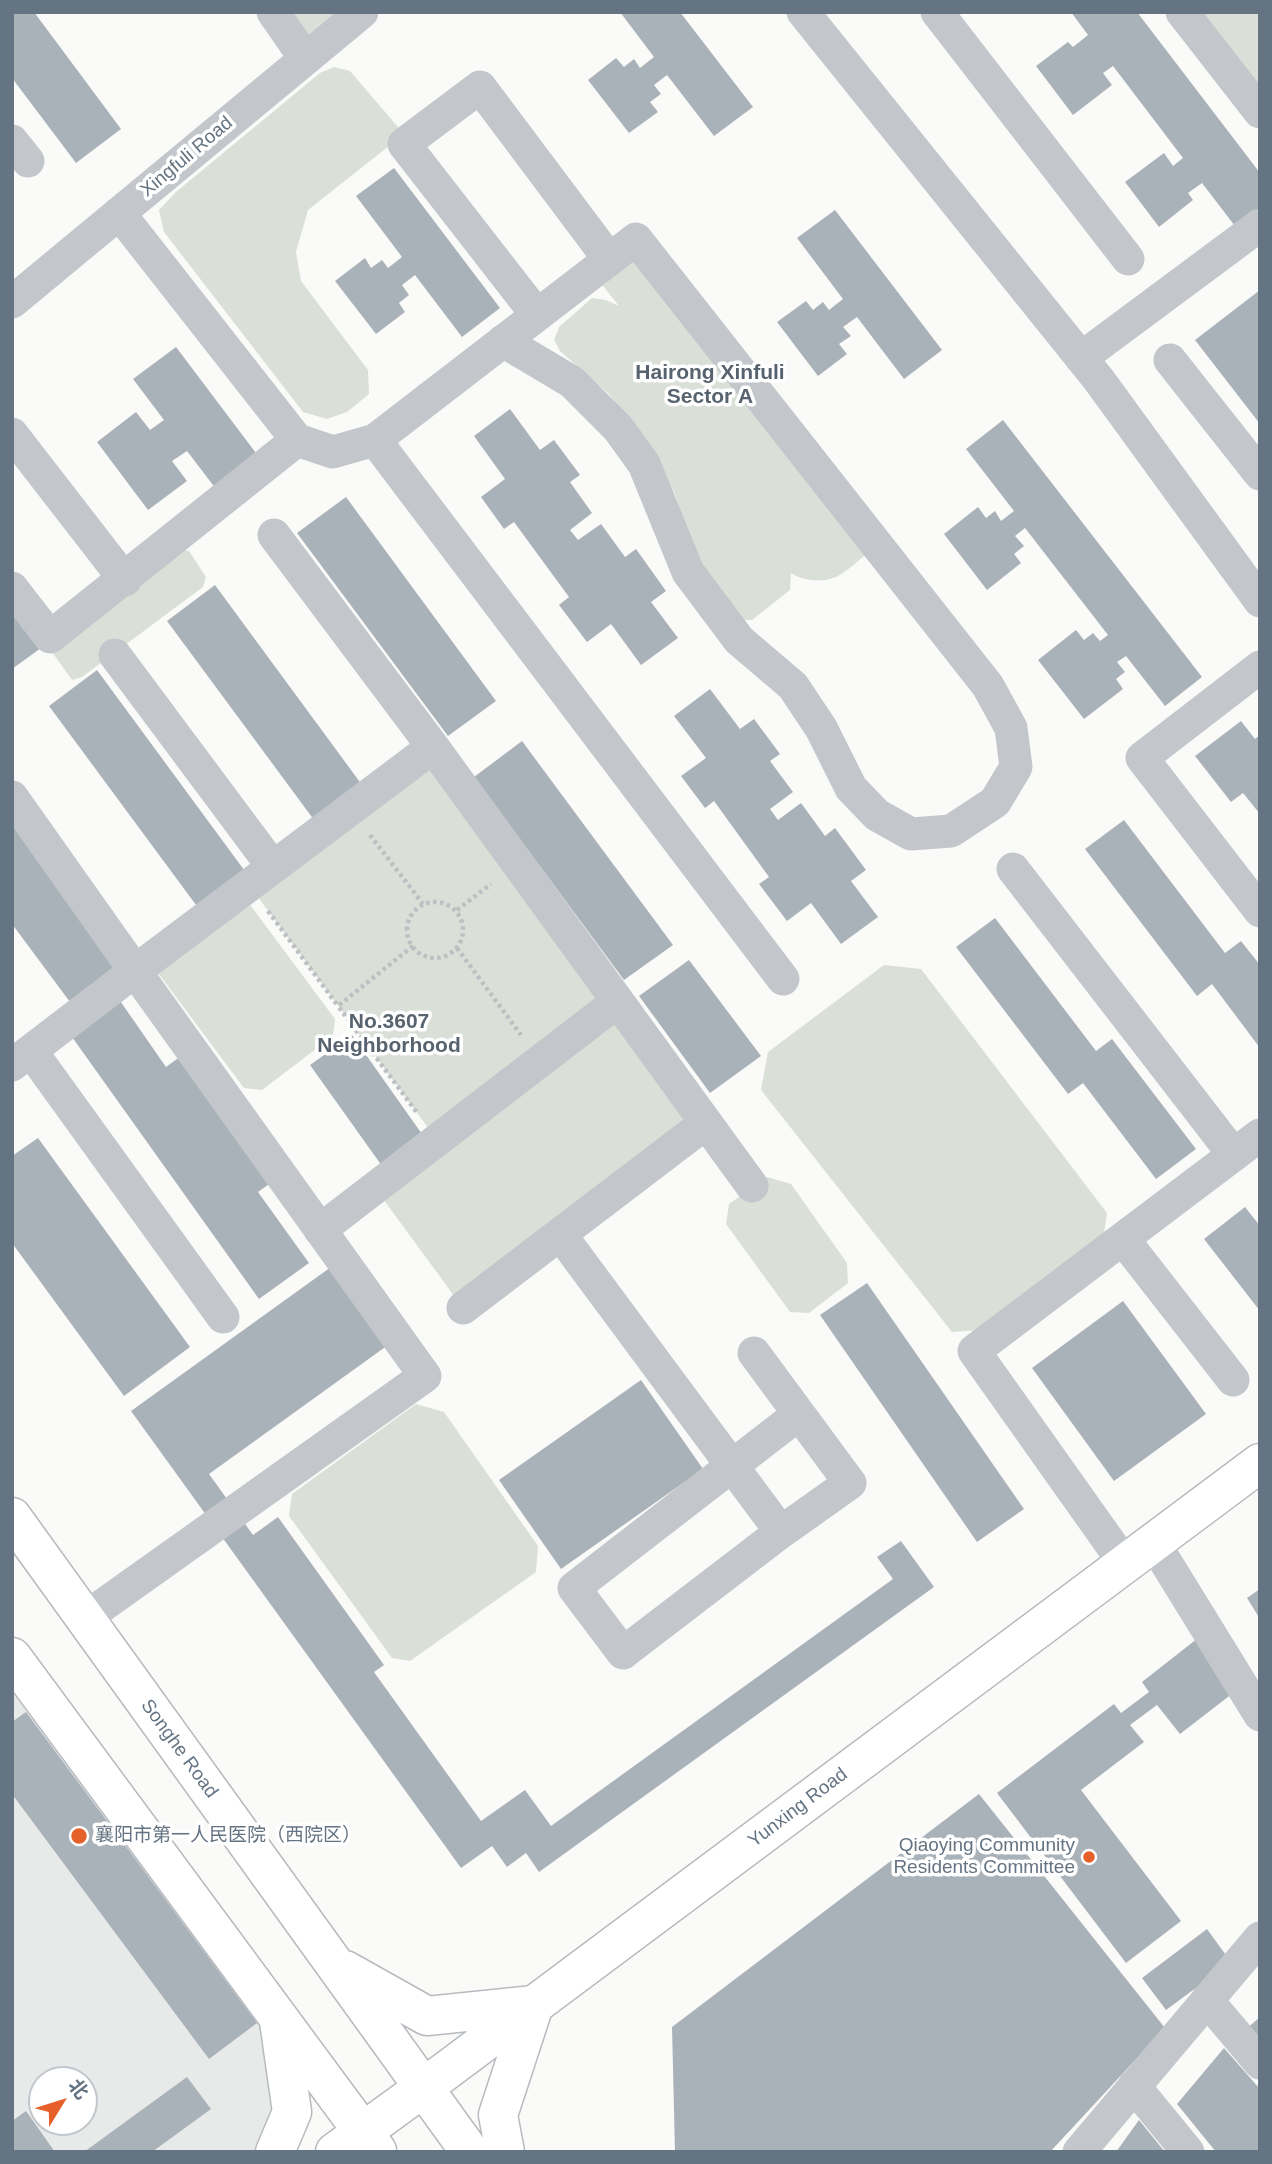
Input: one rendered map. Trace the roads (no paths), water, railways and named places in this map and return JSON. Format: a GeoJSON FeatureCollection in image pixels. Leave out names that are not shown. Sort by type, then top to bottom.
{"type":"FeatureCollection","features":[{"type":"Feature","properties":{"kind":"main road","name":"Yunxing Road"},"geometry":{"type":"LineString","coordinates":[[359,2145],[423,2088],[1260,1464]]}},
{"type":"Feature","properties":{"kind":"main road","name":"Songhe Road"},"geometry":{"type":"LineString","coordinates":[[12,1517],[470,2152]]}},
{"type":"Feature","properties":{"kind":"main road"},"geometry":{"type":"LineString","coordinates":[[12,1657],[278,2015],[359,2145]]}},
{"type":"Feature","properties":{"kind":"main road"},"geometry":{"type":"LineString","coordinates":[[334,1964],[427,2016],[534,2005],[498,2115],[505,2152]]}},
{"type":"Feature","properties":{"kind":"main road"},"geometry":{"type":"LineString","coordinates":[[275,2152],[292,2112],[278,2015]]}},
{"type":"Feature","properties":{"kind":"street"},"geometry":{"type":"LineString","coordinates":[[273,12],[305,58]]}},
{"type":"Feature","properties":{"kind":"street","name":"Xingfuli Road"},"geometry":{"type":"LineString","coordinates":[[12,302],[362,12]]}},
{"type":"Feature","properties":{"kind":"street"},"geometry":{"type":"LineString","coordinates":[[803,12],[1082,358],[1260,600]]}},
{"type":"Feature","properties":{"kind":"street"},"geometry":{"type":"LineString","coordinates":[[937,12],[1128,259]]}},
{"type":"Feature","properties":{"kind":"street"},"geometry":{"type":"LineString","coordinates":[[1182,12],[1260,112]]}},
{"type":"Feature","properties":{"kind":"street"},"geometry":{"type":"LineString","coordinates":[[537,315],[404,144],[480,86],[609,259]]}},
{"type":"Feature","properties":{"kind":"street"},"geometry":{"type":"LineString","coordinates":[[119,213],[297,440],[333,452],[375,440],[609,259],[636,239],[988,686],[1011,728],[1016,766],[995,802],[951,831],[911,834],[877,815],[850,788],[821,728],[793,686],[739,640],[688,572],[644,464],[618,428],[572,382],[503,341]]}},
{"type":"Feature","properties":{"kind":"street"},"geometry":{"type":"LineString","coordinates":[[1082,358],[1260,225]]}},
{"type":"Feature","properties":{"kind":"street"},"geometry":{"type":"LineString","coordinates":[[1170,360],[1260,474]]}},
{"type":"Feature","properties":{"kind":"street"},"geometry":{"type":"LineString","coordinates":[[12,434],[125,580]]}},
{"type":"Feature","properties":{"kind":"street"},"geometry":{"type":"LineString","coordinates":[[12,588],[50,637],[125,580],[297,440]]}},
{"type":"Feature","properties":{"kind":"street"},"geometry":{"type":"LineString","coordinates":[[375,440],[783,979]]}},
{"type":"Feature","properties":{"kind":"street"},"geometry":{"type":"LineString","coordinates":[[274,535],[433,747],[752,1186]]}},
{"type":"Feature","properties":{"kind":"street"},"geometry":{"type":"LineString","coordinates":[[115,655],[261,876]]}},
{"type":"Feature","properties":{"kind":"street"},"geometry":{"type":"LineString","coordinates":[[1260,667],[1142,758],[1260,911]]}},
{"type":"Feature","properties":{"kind":"street"},"geometry":{"type":"LineString","coordinates":[[223,1317],[22,1058],[433,747]]}},
{"type":"Feature","properties":{"kind":"street"},"geometry":{"type":"LineString","coordinates":[[12,797],[425,1376],[85,1618]]}},
{"type":"Feature","properties":{"kind":"street"},"geometry":{"type":"LineString","coordinates":[[1013,869],[1251,1147],[974,1351],[1140,1553],[1260,1715]]}},
{"type":"Feature","properties":{"kind":"street"},"geometry":{"type":"LineString","coordinates":[[320,1230],[617,1002]]}},
{"type":"Feature","properties":{"kind":"street"},"geometry":{"type":"LineString","coordinates":[[463,1308],[706,1123]]}},
{"type":"Feature","properties":{"kind":"street"},"geometry":{"type":"LineString","coordinates":[[560,1234],[781,1532]]}},
{"type":"Feature","properties":{"kind":"street"},"geometry":{"type":"LineString","coordinates":[[1123,1239],[1233,1380]]}},
{"type":"Feature","properties":{"kind":"street"},"geometry":{"type":"LineString","coordinates":[[754,1353],[850,1483],[781,1532],[623,1653],[574,1588],[799,1414]]}},
{"type":"Feature","properties":{"kind":"street"},"geometry":{"type":"LineString","coordinates":[[1079,2152],[1260,1938]]}},
{"type":"Feature","properties":{"kind":"street"},"geometry":{"type":"LineString","coordinates":[[1207,2000],[1260,2063]]}},
{"type":"Feature","properties":{"kind":"street"},"geometry":{"type":"LineString","coordinates":[[1134,2086],[1188,2152]]}},
{"type":"Feature","properties":{"kind":"place","name":"襄阳市第一人民医院（西院区）"},"geometry":{"type":"Point","coordinates":[79,1836]}},
{"type":"Feature","properties":{"kind":"place","name":"Qiaoying Community Residents Committee"},"geometry":{"type":"Point","coordinates":[1089,1857]}},
{"type":"Feature","properties":{"kind":"district","name":"Hairong Xinfuli Sector A"},"geometry":{"type":"Point","coordinates":[710,385]}},
{"type":"Feature","properties":{"kind":"district","name":"No.3607 Neighborhood"},"geometry":{"type":"Point","coordinates":[389,1034]}}]}
